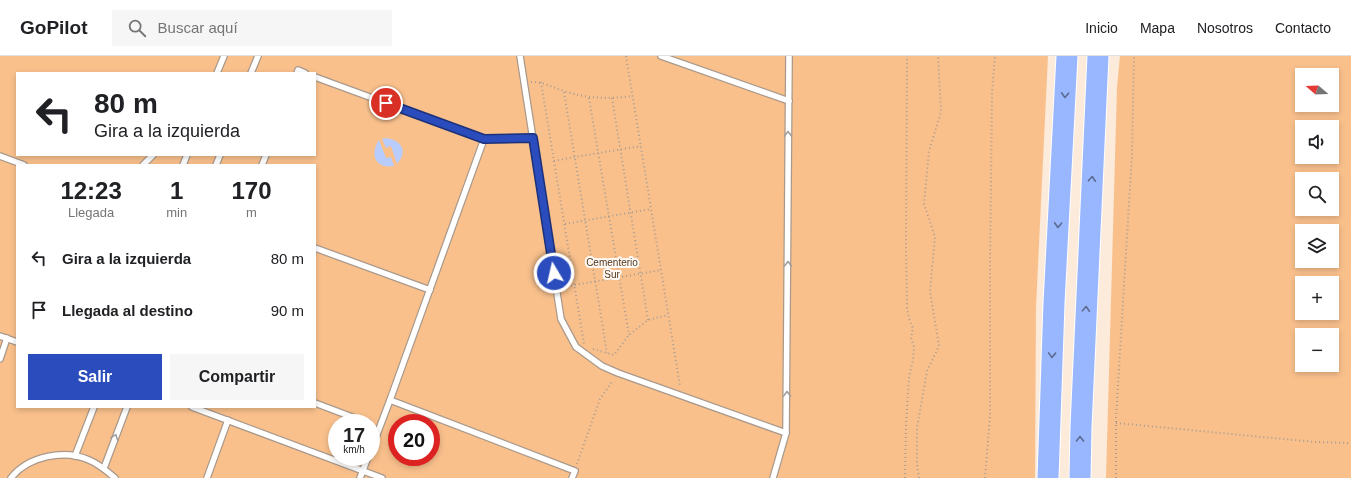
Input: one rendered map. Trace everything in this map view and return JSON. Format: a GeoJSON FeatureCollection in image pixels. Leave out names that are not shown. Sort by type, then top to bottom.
{"type":"FeatureCollection","features":[{"type":"Feature","properties":{"kind":"highway"},"geometry":{"type":"LineString","coordinates":[[1048,478],[1054,303],[1066,56]]}},
{"type":"Feature","properties":{"kind":"highway"},"geometry":{"type":"LineString","coordinates":[[1080,478],[1098,56]]}},
{"type":"Feature","properties":{"kind":"lane"},"geometry":{"type":"LineString","coordinates":[[217,72],[224,56]]}},
{"type":"Feature","properties":{"kind":"lane"},"geometry":{"type":"LineString","coordinates":[[251,72],[258,56]]}},
{"type":"Feature","properties":{"kind":"lane"},"geometry":{"type":"LineString","coordinates":[[520,56],[561,319],[576,347],[602,366],[786,433]]}},
{"type":"Feature","properties":{"kind":"lane"},"geometry":{"type":"LineString","coordinates":[[661,56],[789,101]]}},
{"type":"Feature","properties":{"kind":"lane"},"geometry":{"type":"LineString","coordinates":[[773,478],[786,433],[789,56]]}},
{"type":"Feature","properties":{"kind":"lane"},"geometry":{"type":"LineString","coordinates":[[316,77],[484,139],[533,138]]}},
{"type":"Feature","properties":{"kind":"lane"},"geometry":{"type":"LineString","coordinates":[[380,428],[484,139]]}},
{"type":"Feature","properties":{"kind":"lane"},"geometry":{"type":"LineString","coordinates":[[0,156],[21,164]]}},
{"type":"Feature","properties":{"kind":"lane"},"geometry":{"type":"LineString","coordinates":[[144,164],[152,156]]}},
{"type":"Feature","properties":{"kind":"lane"},"geometry":{"type":"LineString","coordinates":[[316,248],[430,290]]}},
{"type":"Feature","properties":{"kind":"lane"},"geometry":{"type":"LineString","coordinates":[[0,336],[16,342]]}},
{"type":"Feature","properties":{"kind":"lane"},"geometry":{"type":"LineString","coordinates":[[0,359],[8,338]]}},
{"type":"Feature","properties":{"kind":"lane"},"geometry":{"type":"LineString","coordinates":[[390,400],[575,471],[572,478]]}},
{"type":"Feature","properties":{"kind":"lane"},"geometry":{"type":"LineString","coordinates":[[316,403],[344,414]]}},
{"type":"Feature","properties":{"kind":"lane"},"geometry":{"type":"LineString","coordinates":[[75,456],[94,408]]}},
{"type":"Feature","properties":{"kind":"lane"},"geometry":{"type":"LineString","coordinates":[[104,468],[127,408]]}},
{"type":"Feature","properties":{"kind":"lane"},"geometry":{"type":"LineString","coordinates":[[195,408],[382,478]]}},
{"type":"Feature","properties":{"kind":"lane"},"geometry":{"type":"LineString","coordinates":[[207,478],[228,420]]}},
{"type":"Feature","properties":{"kind":"lane"},"geometry":{"type":"LineString","coordinates":[[11,478],[26,465],[42,458],[61,455],[75,456],[89,460],[104,468],[115,478]]}},
{"type":"Feature","properties":{"kind":"lane"},"geometry":{"type":"LineString","coordinates":[[360,478],[365,466]]}},
{"type":"Feature","properties":{"kind":"path"},"geometry":{"type":"LineString","coordinates":[[626,56],[681,395]]}},
{"type":"Feature","properties":{"kind":"path"},"geometry":{"type":"LineString","coordinates":[[906,478],[908,377],[913,360],[914,347],[912,338],[913,328],[909,319],[907,293],[907,56]]}},
{"type":"Feature","properties":{"kind":"path"},"geometry":{"type":"LineString","coordinates":[[919,478],[917,464],[917,428],[927,371],[940,346],[930,291],[935,237],[924,204],[928,151],[941,112],[938,56]]}},
{"type":"Feature","properties":{"kind":"path"},"geometry":{"type":"LineString","coordinates":[[985,478],[990,417],[990,267],[992,93],[994,56]]}},
{"type":"Feature","properties":{"kind":"path"},"geometry":{"type":"LineString","coordinates":[[1116,478],[1116,423],[1132,154],[1134,56]]}},
{"type":"Feature","properties":{"kind":"path"},"geometry":{"type":"LineString","coordinates":[[524,81],[541,82],[564,92],[589,98],[633,96]]}},
{"type":"Feature","properties":{"kind":"path"},"geometry":{"type":"LineString","coordinates":[[541,82],[586,355]]}},
{"type":"Feature","properties":{"kind":"path"},"geometry":{"type":"LineString","coordinates":[[564,92],[607,353]]}},
{"type":"Feature","properties":{"kind":"path"},"geometry":{"type":"LineString","coordinates":[[589,98],[629,335]]}},
{"type":"Feature","properties":{"kind":"path"},"geometry":{"type":"LineString","coordinates":[[612,98],[648,320]]}},
{"type":"Feature","properties":{"kind":"path"},"geometry":{"type":"LineString","coordinates":[[554,161],[641,146]]}},
{"type":"Feature","properties":{"kind":"path"},"geometry":{"type":"LineString","coordinates":[[565,224],[651,209]]}},
{"type":"Feature","properties":{"kind":"path"},"geometry":{"type":"LineString","coordinates":[[556,288],[661,270]]}},
{"type":"Feature","properties":{"kind":"path"},"geometry":{"type":"LineString","coordinates":[[585,346],[614,355],[629,335],[648,320],[668,315]]}},
{"type":"Feature","properties":{"kind":"path"},"geometry":{"type":"LineString","coordinates":[[575,471],[600,399],[618,372]]}},
{"type":"Feature","properties":{"kind":"path"},"geometry":{"type":"LineString","coordinates":[[1116,423],[1315,442],[1351,443]]}},
{"type":"Feature","properties":{"kind":"green space","name":"Cementerio Sur"},"geometry":{"type":"Polygon","coordinates":[[[0,56],[1048,56],[1036,307],[1035,478],[0,478],[0,56]]]}},
{"type":"Feature","properties":{"kind":"green space"},"geometry":{"type":"Polygon","coordinates":[[[1120,56],[1351,56],[1351,478],[1106,478],[1117,87],[1120,56]]]}},
{"type":"Feature","properties":{"kind":"water"},"geometry":{"type":"Polygon","coordinates":[[[386,138],[396,141],[402,147],[403,151],[401,159],[397,164],[391,146],[386,148],[382,139],[386,138]]]}},
{"type":"Feature","properties":{"kind":"water"},"geometry":{"type":"Polygon","coordinates":[[[379,140],[386,158],[391,157],[394,166],[383,165],[376,160],[375,151],[379,140]]]}},
{"type":"Feature","properties":{"kind":"route"},"geometry":{"type":"LineString","coordinates":[[386,103],[484,139],[533,138],[554,273]]}}]}
